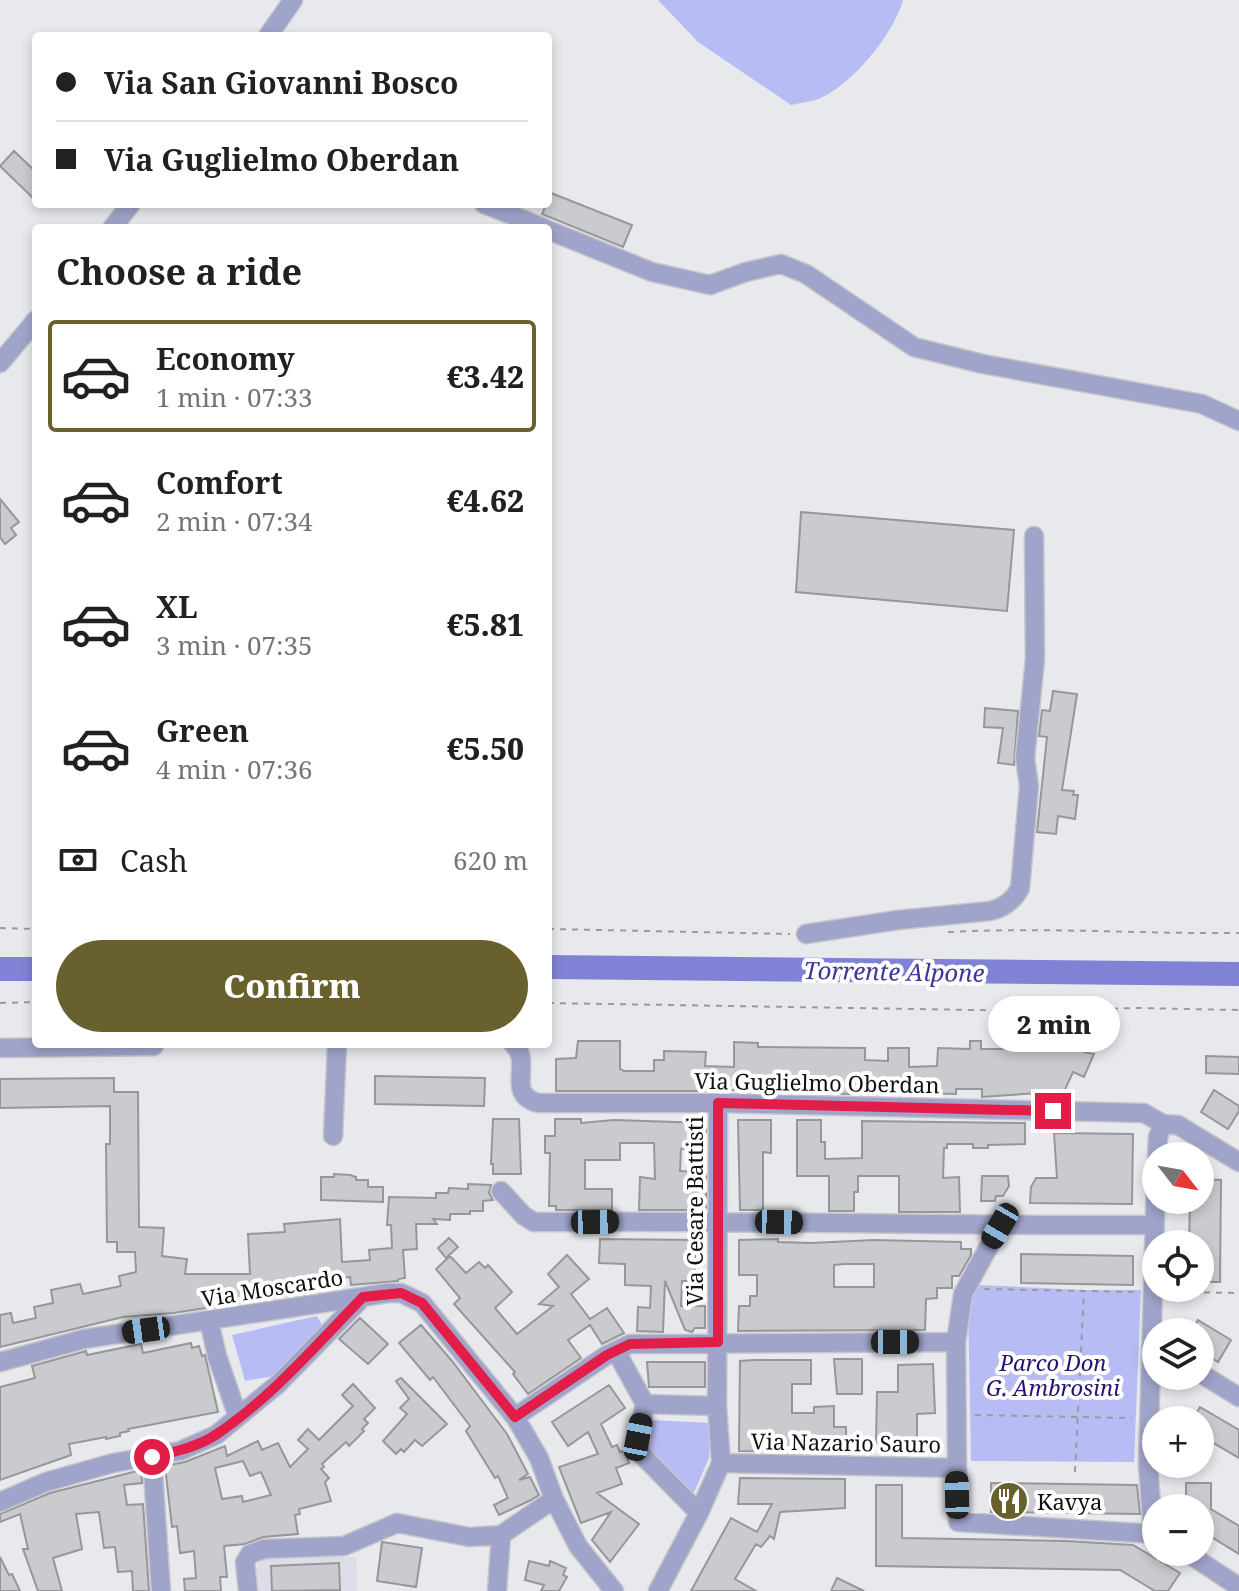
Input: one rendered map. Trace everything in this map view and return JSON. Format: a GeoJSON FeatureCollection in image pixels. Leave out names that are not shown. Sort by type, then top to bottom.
{"type":"FeatureCollection","features":[{"type":"Feature","properties":{"kind":"street"},"geometry":{"type":"LineString","coordinates":[[271,32],[293,0]]}},
{"type":"Feature","properties":{"kind":"street"},"geometry":{"type":"LineString","coordinates":[[115,224],[128,208]]}},
{"type":"Feature","properties":{"kind":"street"},"geometry":{"type":"LineString","coordinates":[[494,208],[534,224]]}},
{"type":"Feature","properties":{"kind":"street"},"geometry":{"type":"LineString","coordinates":[[552,231],[652,272],[710,285],[781,264],[806,274],[914,347],[983,364],[1202,404],[1239,421]]}},
{"type":"Feature","properties":{"kind":"street"},"geometry":{"type":"LineString","coordinates":[[0,363],[32,325]]}},
{"type":"Feature","properties":{"kind":"street"},"geometry":{"type":"LineString","coordinates":[[806,934],[898,920],[990,911],[1016,897],[1020,888],[1029,786],[1025,758],[1035,659],[1034,536]]}},
{"type":"Feature","properties":{"kind":"street"},"geometry":{"type":"LineString","coordinates":[[0,1048],[32,1048]]}},
{"type":"Feature","properties":{"kind":"street"},"geometry":{"type":"LineString","coordinates":[[333,1136],[337,1048]]}},
{"type":"Feature","properties":{"kind":"street","name":"Via Guglielmo Oberdan"},"geometry":{"type":"LineString","coordinates":[[516,1048],[520,1055],[522,1094],[533,1102],[1144,1113],[1163,1124],[1178,1125],[1239,1162]]}},
{"type":"Feature","properties":{"kind":"street","name":"Via Cesare Battisti"},"geometry":{"type":"LineString","coordinates":[[658,1591],[721,1463],[717,1406],[718,1103]]}},
{"type":"Feature","properties":{"kind":"street"},"geometry":{"type":"LineString","coordinates":[[1158,1142],[1163,1124]]}},
{"type":"Feature","properties":{"kind":"street"},"geometry":{"type":"LineString","coordinates":[[501,1191],[524,1216],[534,1222],[716,1220],[1000,1226],[1154,1225]]}},
{"type":"Feature","properties":{"kind":"street"},"geometry":{"type":"LineString","coordinates":[[1154,1214],[1154,1230]]}},
{"type":"Feature","properties":{"kind":"street"},"geometry":{"type":"LineString","coordinates":[[957,1468],[956,1342],[966,1288],[1000,1226]]}},
{"type":"Feature","properties":{"kind":"street","name":"Via Moscardo"},"geometry":{"type":"LineString","coordinates":[[0,1362],[84,1339],[401,1293],[422,1303],[515,1417],[539,1458],[554,1499],[578,1546],[614,1591]]}},
{"type":"Feature","properties":{"kind":"street"},"geometry":{"type":"LineString","coordinates":[[0,1502],[46,1482],[113,1463],[180,1451],[216,1435],[278,1384],[363,1297]]}},
{"type":"Feature","properties":{"kind":"street"},"geometry":{"type":"LineString","coordinates":[[209,1321],[217,1356],[238,1417]]}},
{"type":"Feature","properties":{"kind":"street"},"geometry":{"type":"LineString","coordinates":[[515,1417],[630,1344],[956,1342]]}},
{"type":"Feature","properties":{"kind":"street"},"geometry":{"type":"LineString","coordinates":[[616,1351],[645,1404],[638,1437],[642,1455],[699,1513]]}},
{"type":"Feature","properties":{"kind":"street"},"geometry":{"type":"LineString","coordinates":[[1214,1382],[1239,1397]]}},
{"type":"Feature","properties":{"kind":"street"},"geometry":{"type":"LineString","coordinates":[[645,1404],[717,1406]]}},
{"type":"Feature","properties":{"kind":"street"},"geometry":{"type":"LineString","coordinates":[[152,1457],[161,1591]]}},
{"type":"Feature","properties":{"kind":"street","name":"Via Nazario Sauro"},"geometry":{"type":"LineString","coordinates":[[721,1463],[957,1468],[958,1522],[1142,1532]]}},
{"type":"Feature","properties":{"kind":"street"},"geometry":{"type":"LineString","coordinates":[[248,1591],[245,1562],[250,1554],[264,1549],[344,1546],[397,1523],[469,1537],[501,1535],[554,1499]]}},
{"type":"Feature","properties":{"kind":"street"},"geometry":{"type":"LineString","coordinates":[[497,1591],[501,1535]]}},
{"type":"Feature","properties":{"kind":"street"},"geometry":{"type":"LineString","coordinates":[[1207,1566],[1239,1587]]}},
{"type":"Feature","properties":{"kind":"path"},"geometry":{"type":"LineString","coordinates":[[0,928],[32,929]]}},
{"type":"Feature","properties":{"kind":"path"},"geometry":{"type":"LineString","coordinates":[[552,929],[806,934]]}},
{"type":"Feature","properties":{"kind":"path"},"geometry":{"type":"LineString","coordinates":[[948,932],[1006,929],[1153,934],[1239,933]]}},
{"type":"Feature","properties":{"kind":"path"},"geometry":{"type":"LineString","coordinates":[[0,1003],[32,1002]]}},
{"type":"Feature","properties":{"kind":"path"},"geometry":{"type":"LineString","coordinates":[[552,1003],[933,1010],[1239,1010]]}},
{"type":"Feature","properties":{"kind":"path"},"geometry":{"type":"LineString","coordinates":[[966,1288],[1142,1292]]}},
{"type":"Feature","properties":{"kind":"path"},"geometry":{"type":"LineString","coordinates":[[1075,1472],[1084,1290]]}},
{"type":"Feature","properties":{"kind":"path"},"geometry":{"type":"LineString","coordinates":[[1214,1293],[1239,1293]]}},
{"type":"Feature","properties":{"kind":"path"},"geometry":{"type":"LineString","coordinates":[[958,1414],[1142,1419]]}},
{"type":"Feature","properties":{"kind":"shaded area"},"geometry":{"type":"Polygon","coordinates":[[[269,1557],[356,1557],[357,1591],[256,1591],[255,1571],[260,1562],[269,1557]]]}},
{"type":"Feature","properties":{"kind":"green space"},"geometry":{"type":"Polygon","coordinates":[[[658,0],[903,0],[890,28],[856,72],[829,94],[791,105],[698,42],[658,0]]]}},
{"type":"Feature","properties":{"kind":"green space","name":"Parco Don G. Ambrosini"},"geometry":{"type":"Polygon","coordinates":[[[979,1285],[1141,1290],[1134,1462],[971,1461],[968,1302],[979,1285]]]}},
{"type":"Feature","properties":{"kind":"green space"},"geometry":{"type":"Polygon","coordinates":[[[317,1316],[323,1327],[274,1376],[245,1381],[232,1335],[317,1316]]]}},
{"type":"Feature","properties":{"kind":"green space"},"geometry":{"type":"Polygon","coordinates":[[[651,1420],[711,1423],[709,1458],[693,1495],[650,1452],[651,1420]]]}},
{"type":"Feature","properties":{"kind":"building"},"geometry":{"type":"Polygon","coordinates":[[[14,151],[32,168],[32,197],[0,166],[14,151]]]}},
{"type":"Feature","properties":{"kind":"building"},"geometry":{"type":"Polygon","coordinates":[[[552,193],[632,225],[623,247],[542,214],[545,208],[552,208],[552,193]]]}},
{"type":"Feature","properties":{"kind":"building"},"geometry":{"type":"Polygon","coordinates":[[[0,499],[19,522],[11,528],[16,535],[5,544],[0,537],[0,499]]]}},
{"type":"Feature","properties":{"kind":"building"},"geometry":{"type":"Polygon","coordinates":[[[801,512],[1014,530],[1007,611],[796,592],[801,512]]]}},
{"type":"Feature","properties":{"kind":"building"},"geometry":{"type":"Polygon","coordinates":[[[1053,691],[1077,694],[1062,790],[1074,791],[1073,795],[1078,795],[1075,819],[1058,816],[1056,834],[1037,832],[1047,737],[1039,736],[1042,710],[1050,711],[1053,691]]]}},
{"type":"Feature","properties":{"kind":"building"},"geometry":{"type":"Polygon","coordinates":[[[985,708],[1018,711],[1014,765],[998,763],[1003,728],[984,727],[985,708]]]}},
{"type":"Feature","properties":{"kind":"building"},"geometry":{"type":"Polygon","coordinates":[[[578,1041],[620,1041],[620,1069],[624,1071],[654,1071],[654,1060],[664,1060],[664,1051],[706,1052],[705,1066],[734,1067],[734,1042],[758,1043],[758,1047],[865,1048],[865,1060],[888,1061],[888,1048],[909,1048],[909,1067],[937,1066],[938,1048],[970,1049],[970,1041],[981,1041],[981,1049],[1068,1049],[1075,1046],[1094,1054],[1084,1077],[1073,1072],[1062,1096],[1048,1090],[1048,1096],[1039,1093],[982,1097],[982,1089],[956,1089],[956,1094],[707,1089],[556,1091],[556,1059],[576,1058],[578,1041]]]}},
{"type":"Feature","properties":{"kind":"building"},"geometry":{"type":"Polygon","coordinates":[[[1206,1056],[1239,1057],[1239,1074],[1206,1073],[1206,1056]]]}},
{"type":"Feature","properties":{"kind":"building"},"geometry":{"type":"Polygon","coordinates":[[[375,1076],[485,1078],[484,1106],[375,1104],[375,1076]]]}},
{"type":"Feature","properties":{"kind":"building"},"geometry":{"type":"Polygon","coordinates":[[[114,1078],[114,1092],[138,1092],[139,1227],[164,1228],[162,1256],[187,1259],[185,1274],[250,1274],[248,1234],[285,1232],[284,1224],[340,1219],[342,1262],[370,1260],[369,1250],[392,1248],[391,1225],[387,1225],[389,1197],[436,1198],[436,1193],[448,1193],[449,1188],[468,1189],[468,1184],[491,1185],[489,1193],[493,1200],[483,1201],[483,1211],[450,1214],[450,1220],[433,1219],[437,1224],[416,1224],[417,1249],[403,1250],[405,1278],[398,1281],[351,1285],[350,1277],[283,1283],[286,1296],[173,1313],[123,1317],[0,1347],[0,1315],[11,1313],[13,1323],[36,1318],[34,1307],[53,1303],[51,1290],[80,1284],[83,1294],[121,1286],[119,1276],[136,1272],[135,1252],[117,1252],[117,1242],[107,1242],[106,1144],[110,1144],[110,1106],[0,1108],[0,1079],[114,1078]]]}},
{"type":"Feature","properties":{"kind":"building"},"geometry":{"type":"Polygon","coordinates":[[[1214,1090],[1239,1106],[1228,1129],[1201,1112],[1214,1090]]]}},
{"type":"Feature","properties":{"kind":"building"},"geometry":{"type":"Polygon","coordinates":[[[493,1119],[519,1119],[521,1174],[493,1174],[493,1119]]]}},
{"type":"Feature","properties":{"kind":"building"},"geometry":{"type":"Polygon","coordinates":[[[555,1119],[581,1119],[581,1123],[614,1120],[706,1123],[706,1147],[681,1149],[680,1171],[706,1172],[706,1210],[639,1210],[640,1177],[655,1179],[654,1143],[620,1143],[620,1160],[585,1160],[585,1189],[612,1189],[612,1210],[556,1210],[556,1206],[549,1206],[550,1153],[545,1153],[545,1136],[555,1136],[555,1119]]]}},
{"type":"Feature","properties":{"kind":"building"},"geometry":{"type":"Polygon","coordinates":[[[738,1120],[771,1120],[771,1153],[763,1152],[763,1210],[740,1210],[738,1120]]]}},
{"type":"Feature","properties":{"kind":"building"},"geometry":{"type":"Polygon","coordinates":[[[797,1120],[821,1120],[825,1159],[862,1158],[862,1121],[1025,1123],[1025,1144],[973,1148],[973,1144],[947,1144],[944,1148],[943,1178],[959,1177],[960,1212],[899,1212],[899,1176],[858,1176],[854,1211],[829,1211],[829,1176],[797,1176],[797,1120]]]}},
{"type":"Feature","properties":{"kind":"building"},"geometry":{"type":"Polygon","coordinates":[[[1054,1133],[1133,1134],[1132,1204],[1030,1203],[1031,1187],[1036,1178],[1057,1178],[1054,1133]]]}},
{"type":"Feature","properties":{"kind":"building"},"geometry":{"type":"Polygon","coordinates":[[[334,1174],[368,1180],[368,1187],[383,1187],[383,1202],[321,1200],[321,1177],[334,1177],[334,1174]]]}},
{"type":"Feature","properties":{"kind":"building"},"geometry":{"type":"Polygon","coordinates":[[[982,1176],[1008,1176],[1009,1186],[1003,1196],[996,1196],[995,1201],[981,1201],[982,1176]]]}},
{"type":"Feature","properties":{"kind":"building"},"geometry":{"type":"Polygon","coordinates":[[[1214,1180],[1221,1180],[1220,1282],[1214,1282],[1214,1230],[1189,1230],[1190,1214],[1214,1214],[1214,1180]]]}},
{"type":"Feature","properties":{"kind":"building"},"geometry":{"type":"Polygon","coordinates":[[[449,1238],[458,1247],[446,1258],[438,1248],[449,1238]]]}},
{"type":"Feature","properties":{"kind":"building"},"geometry":{"type":"Polygon","coordinates":[[[600,1239],[695,1240],[695,1281],[682,1281],[681,1306],[705,1306],[705,1328],[695,1328],[692,1332],[685,1330],[665,1281],[663,1332],[637,1331],[638,1307],[650,1308],[651,1286],[625,1285],[625,1264],[599,1263],[600,1239]]]}},
{"type":"Feature","properties":{"kind":"building"},"geometry":{"type":"Polygon","coordinates":[[[739,1240],[961,1242],[961,1249],[971,1249],[971,1255],[959,1276],[952,1276],[952,1288],[937,1288],[937,1298],[926,1299],[925,1330],[738,1331],[739,1306],[750,1306],[750,1296],[757,1296],[757,1275],[739,1275],[739,1240]],[[874,1264],[834,1265],[834,1287],[874,1287],[874,1264]]]}},
{"type":"Feature","properties":{"kind":"building"},"geometry":{"type":"Polygon","coordinates":[[[1021,1254],[1133,1256],[1133,1285],[1021,1283],[1021,1254]]]}},
{"type":"Feature","properties":{"kind":"building"},"geometry":{"type":"Polygon","coordinates":[[[567,1255],[589,1279],[571,1294],[590,1319],[607,1308],[624,1333],[602,1344],[590,1325],[568,1340],[581,1358],[528,1394],[513,1374],[515,1372],[454,1304],[460,1298],[436,1269],[450,1256],[466,1273],[479,1262],[485,1268],[488,1265],[512,1292],[495,1308],[517,1334],[553,1306],[539,1304],[559,1287],[548,1274],[567,1255]]]}},
{"type":"Feature","properties":{"kind":"building"},"geometry":{"type":"Polygon","coordinates":[[[360,1318],[388,1344],[368,1364],[339,1339],[360,1318]]]}},
{"type":"Feature","properties":{"kind":"building"},"geometry":{"type":"Polygon","coordinates":[[[421,1325],[507,1434],[528,1474],[519,1480],[530,1477],[539,1495],[499,1515],[494,1505],[508,1498],[498,1476],[495,1478],[466,1431],[470,1426],[433,1377],[430,1380],[399,1343],[421,1325]]]}},
{"type":"Feature","properties":{"kind":"building"},"geometry":{"type":"Polygon","coordinates":[[[1214,1330],[1231,1340],[1218,1362],[1214,1360],[1214,1330]]]}},
{"type":"Feature","properties":{"kind":"building"},"geometry":{"type":"Polygon","coordinates":[[[191,1343],[192,1348],[199,1346],[202,1356],[205,1355],[218,1412],[128,1429],[120,1436],[69,1444],[71,1455],[0,1480],[0,1387],[35,1378],[32,1366],[86,1351],[87,1355],[141,1344],[143,1353],[191,1343]]]}},
{"type":"Feature","properties":{"kind":"building"},"geometry":{"type":"Polygon","coordinates":[[[834,1359],[862,1359],[862,1394],[837,1394],[834,1359]]]}},
{"type":"Feature","properties":{"kind":"building"},"geometry":{"type":"Polygon","coordinates":[[[811,1360],[811,1384],[792,1384],[792,1413],[814,1413],[814,1407],[834,1406],[834,1427],[846,1427],[846,1452],[739,1451],[740,1361],[811,1360]]]}},
{"type":"Feature","properties":{"kind":"building"},"geometry":{"type":"Polygon","coordinates":[[[647,1362],[705,1362],[705,1387],[649,1387],[647,1362]]]}},
{"type":"Feature","properties":{"kind":"building"},"geometry":{"type":"Polygon","coordinates":[[[933,1364],[935,1413],[917,1414],[917,1450],[884,1448],[876,1441],[877,1392],[898,1392],[898,1365],[933,1364]]]}},
{"type":"Feature","properties":{"kind":"building"},"geometry":{"type":"Polygon","coordinates":[[[401,1378],[447,1424],[422,1446],[415,1440],[404,1452],[401,1449],[396,1454],[383,1441],[407,1414],[400,1408],[409,1399],[396,1381],[401,1378]]]}},
{"type":"Feature","properties":{"kind":"building"},"geometry":{"type":"Polygon","coordinates":[[[353,1384],[375,1408],[364,1419],[368,1423],[362,1429],[364,1431],[349,1446],[346,1442],[322,1464],[324,1467],[321,1469],[329,1478],[325,1482],[331,1501],[299,1509],[300,1514],[295,1515],[298,1534],[263,1537],[245,1544],[224,1546],[227,1577],[220,1577],[221,1591],[185,1591],[184,1579],[196,1578],[194,1551],[180,1553],[177,1526],[172,1527],[165,1466],[185,1462],[225,1446],[227,1456],[258,1441],[262,1450],[278,1443],[290,1467],[308,1449],[298,1440],[308,1429],[319,1440],[353,1406],[342,1395],[353,1384]],[[243,1461],[215,1468],[222,1499],[242,1496],[243,1502],[271,1495],[261,1472],[250,1476],[243,1461]]]}},
{"type":"Feature","properties":{"kind":"building"},"geometry":{"type":"Polygon","coordinates":[[[609,1385],[625,1408],[601,1424],[612,1447],[617,1445],[620,1452],[624,1451],[629,1463],[616,1468],[622,1484],[597,1493],[639,1524],[610,1562],[592,1540],[611,1512],[581,1523],[559,1467],[598,1454],[588,1432],[568,1446],[552,1422],[609,1385]]]}},
{"type":"Feature","properties":{"kind":"building"},"geometry":{"type":"Polygon","coordinates":[[[1214,1415],[1239,1430],[1239,1458],[1214,1443],[1214,1415]]]}},
{"type":"Feature","properties":{"kind":"building"},"geometry":{"type":"Polygon","coordinates":[[[141,1470],[142,1483],[124,1485],[127,1505],[143,1504],[149,1591],[133,1591],[132,1571],[118,1572],[115,1547],[104,1548],[99,1512],[76,1514],[82,1549],[53,1558],[62,1591],[38,1591],[23,1549],[28,1549],[20,1514],[0,1522],[0,1514],[50,1493],[141,1470]]]}},
{"type":"Feature","properties":{"kind":"building"},"geometry":{"type":"Polygon","coordinates":[[[740,1478],[845,1479],[845,1508],[780,1512],[774,1539],[770,1536],[761,1547],[756,1544],[735,1579],[756,1591],[691,1591],[731,1518],[757,1532],[772,1504],[738,1504],[740,1478]]]}},
{"type":"Feature","properties":{"kind":"building"},"geometry":{"type":"Polygon","coordinates":[[[991,1483],[1137,1485],[1140,1514],[991,1512],[991,1483]]]}},
{"type":"Feature","properties":{"kind":"building"},"geometry":{"type":"Polygon","coordinates":[[[1186,1483],[1211,1483],[1211,1494],[1186,1494],[1186,1483]]]}},
{"type":"Feature","properties":{"kind":"building"},"geometry":{"type":"Polygon","coordinates":[[[876,1485],[902,1485],[902,1538],[1133,1545],[1142,1550],[1142,1566],[1168,1566],[1180,1573],[1168,1591],[1155,1591],[1120,1570],[876,1566],[876,1485]]]}},
{"type":"Feature","properties":{"kind":"building"},"geometry":{"type":"Polygon","coordinates":[[[1214,1511],[1239,1526],[1239,1554],[1214,1539],[1214,1511]]]}},
{"type":"Feature","properties":{"kind":"building"},"geometry":{"type":"Polygon","coordinates":[[[382,1542],[422,1548],[416,1587],[377,1581],[382,1542]]]}},
{"type":"Feature","properties":{"kind":"building"},"geometry":{"type":"Polygon","coordinates":[[[0,1557],[9,1575],[12,1574],[20,1591],[0,1591],[0,1557]]]}},
{"type":"Feature","properties":{"kind":"building"},"geometry":{"type":"Polygon","coordinates":[[[529,1561],[549,1566],[550,1561],[566,1568],[563,1575],[567,1577],[559,1591],[541,1591],[544,1585],[525,1580],[529,1561]]]}},
{"type":"Feature","properties":{"kind":"building"},"geometry":{"type":"Polygon","coordinates":[[[339,1563],[340,1590],[272,1591],[271,1566],[339,1563]]]}},
{"type":"Feature","properties":{"kind":"building"},"geometry":{"type":"Polygon","coordinates":[[[837,1578],[864,1591],[831,1591],[837,1578]]]}},
{"type":"Feature","properties":{"kind":"waterway","name":"Torrente Alpone"},"geometry":{"type":"LineString","coordinates":[[552,967],[1239,974]]}},
{"type":"Feature","properties":{"kind":"waterway","name":"Torrente Alpone"},"geometry":{"type":"LineString","coordinates":[[0,969],[32,969]]}},
{"type":"Feature","properties":{"kind":"place","name":"Kavya"},"geometry":{"type":"Point","coordinates":[1009,1501]}},
{"type":"Feature","properties":{"kind":"route"},"geometry":{"type":"LineString","coordinates":[[152,1457],[180,1451],[216,1435],[278,1384],[363,1297],[401,1293],[422,1303],[515,1417],[607,1355],[630,1344],[718,1342],[718,1103],[1053,1111]]}}]}
